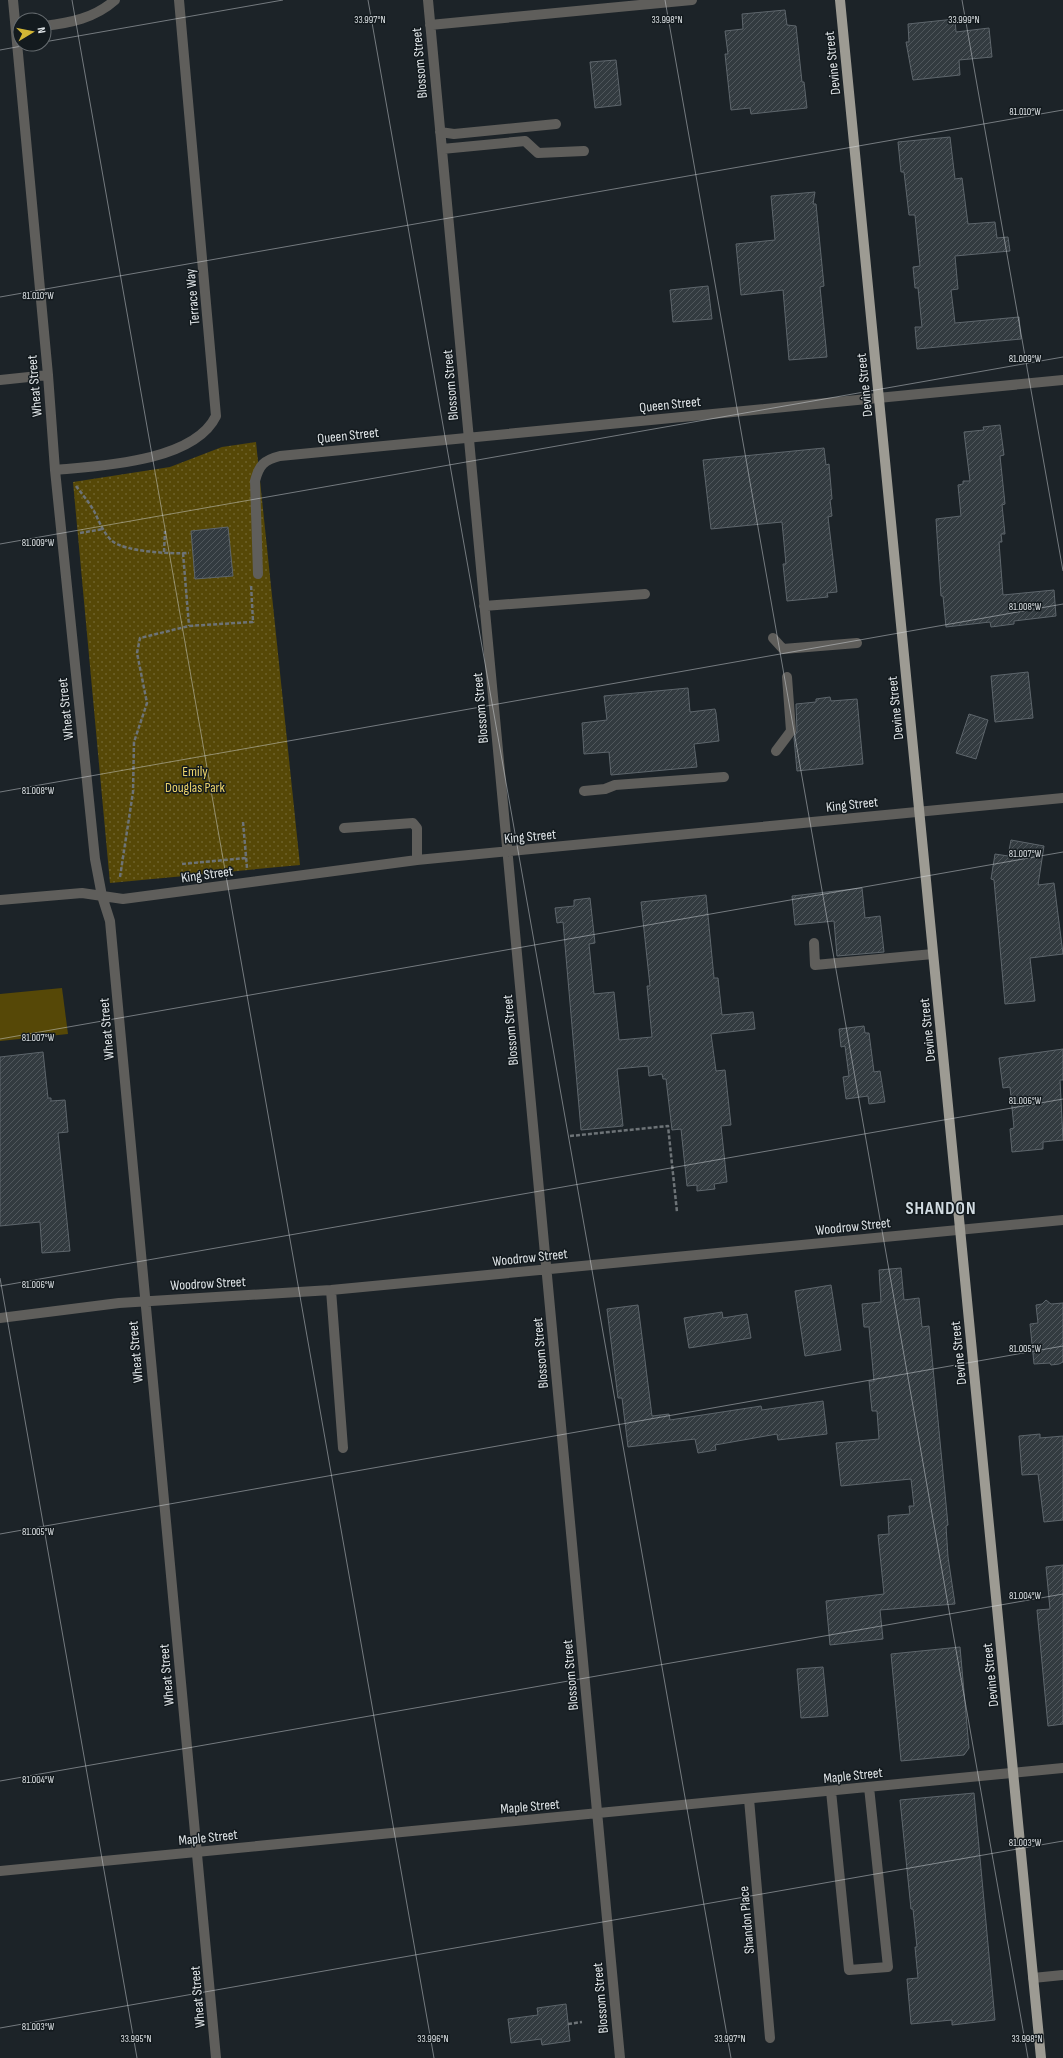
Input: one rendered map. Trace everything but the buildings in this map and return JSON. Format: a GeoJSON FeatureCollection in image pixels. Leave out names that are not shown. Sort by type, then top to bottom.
{"type":"FeatureCollection","features":[{"type":"Feature","properties":{"kind":"main road","name":"Devine Street"},"geometry":{"type":"LineString","coordinates":[[840,0],[1041,2058]]}},
{"type":"Feature","properties":{"kind":"street","name":"Wheat Street"},"geometry":{"type":"LineString","coordinates":[[13,0],[15,12]]}},
{"type":"Feature","properties":{"kind":"street"},"geometry":{"type":"LineString","coordinates":[[52,25],[76,21],[91,16],[115,0]]}},
{"type":"Feature","properties":{"kind":"street","name":"Terrace Way"},"geometry":{"type":"LineString","coordinates":[[55,470],[129,463],[169,451],[205,433],[216,416],[179,0]]}},
{"type":"Feature","properties":{"kind":"street","name":"Blossom Street"},"geometry":{"type":"LineString","coordinates":[[428,0],[620,2058]]}},
{"type":"Feature","properties":{"kind":"street"},"geometry":{"type":"LineString","coordinates":[[430,25],[692,0]]}},
{"type":"Feature","properties":{"kind":"street","name":"Wheat Street"},"geometry":{"type":"LineString","coordinates":[[20,52],[55,470],[94,851],[102,896],[110,921],[144,1301],[216,2058]]}},
{"type":"Feature","properties":{"kind":"street"},"geometry":{"type":"LineString","coordinates":[[440,132],[454,134],[556,124]]}},
{"type":"Feature","properties":{"kind":"street"},"geometry":{"type":"LineString","coordinates":[[442,149],[525,141],[538,153],[584,151]]}},
{"type":"Feature","properties":{"kind":"street"},"geometry":{"type":"LineString","coordinates":[[0,380],[48,375]]}},
{"type":"Feature","properties":{"kind":"street","name":"Queen Street"},"geometry":{"type":"LineString","coordinates":[[254,577],[255,481],[259,467],[262,463],[280,456],[1063,380]]}},
{"type":"Feature","properties":{"kind":"street"},"geometry":{"type":"LineString","coordinates":[[484,606],[644,594]]}},
{"type":"Feature","properties":{"kind":"street"},"geometry":{"type":"LineString","coordinates":[[773,638],[783,649],[857,643]]}},
{"type":"Feature","properties":{"kind":"street"},"geometry":{"type":"LineString","coordinates":[[776,751],[791,731],[787,677]]}},
{"type":"Feature","properties":{"kind":"street"},"geometry":{"type":"LineString","coordinates":[[584,791],[605,789],[615,786],[724,777]]}},
{"type":"Feature","properties":{"kind":"street","name":"King Street"},"geometry":{"type":"LineString","coordinates":[[0,900],[82,893],[123,899],[417,860],[1063,798]]}},
{"type":"Feature","properties":{"kind":"street"},"geometry":{"type":"LineString","coordinates":[[344,828],[413,823],[416,828],[417,860]]}},
{"type":"Feature","properties":{"kind":"street"},"geometry":{"type":"LineString","coordinates":[[814,943],[815,965],[933,954]]}},
{"type":"Feature","properties":{"kind":"street","name":"Woodrow Street"},"geometry":{"type":"LineString","coordinates":[[0,1318],[144,1301],[331,1290],[1063,1220]]}},
{"type":"Feature","properties":{"kind":"street"},"geometry":{"type":"LineString","coordinates":[[331,1290],[343,1448]]}},
{"type":"Feature","properties":{"kind":"street","name":"Maple Street"},"geometry":{"type":"LineString","coordinates":[[0,1871],[1063,1768]]}},
{"type":"Feature","properties":{"kind":"street"},"geometry":{"type":"LineString","coordinates":[[831,1791],[849,1970],[888,1967],[869,1787]]}},
{"type":"Feature","properties":{"kind":"street","name":"Shandon Place"},"geometry":{"type":"LineString","coordinates":[[749,1799],[770,2038]]}},
{"type":"Feature","properties":{"kind":"street"},"geometry":{"type":"LineString","coordinates":[[1033,1978],[1063,1975]]}},
{"type":"Feature","properties":{"kind":"path"},"geometry":{"type":"LineString","coordinates":[[76,486],[89,504],[102,529],[112,541],[120,546],[183,554],[189,553]]}},
{"type":"Feature","properties":{"kind":"path"},"geometry":{"type":"LineString","coordinates":[[80,533],[102,529]]}},
{"type":"Feature","properties":{"kind":"path"},"geometry":{"type":"LineString","coordinates":[[164,552],[165,532]]}},
{"type":"Feature","properties":{"kind":"path"},"geometry":{"type":"LineString","coordinates":[[183,554],[189,626]]}},
{"type":"Feature","properties":{"kind":"path"},"geometry":{"type":"LineString","coordinates":[[120,877],[133,792],[134,742],[148,704],[147,692],[138,660],[138,642],[140,638],[189,626],[253,622],[254,577]]}},
{"type":"Feature","properties":{"kind":"path"},"geometry":{"type":"LineString","coordinates":[[243,822],[246,868]]}},
{"type":"Feature","properties":{"kind":"path"},"geometry":{"type":"LineString","coordinates":[[182,864],[246,858]]}},
{"type":"Feature","properties":{"kind":"path"},"geometry":{"type":"LineString","coordinates":[[570,1136],[668,1126],[677,1212]]}},
{"type":"Feature","properties":{"kind":"path"},"geometry":{"type":"LineString","coordinates":[[568,2024],[582,2022]]}},
{"type":"Feature","properties":{"kind":"green space","name":"Emily Douglas Park"},"geometry":{"type":"Polygon","coordinates":[[[256,442],[300,865],[110,883],[73,482],[170,467],[222,447],[256,442]]]}},
{"type":"Feature","properties":{"kind":"green space"},"geometry":{"type":"Polygon","coordinates":[[[62,988],[68,1034],[0,1041],[0,994],[62,988]]]}},
{"type":"Feature","properties":{"kind":"district","name":"SHANDON"},"geometry":{"type":"Point","coordinates":[941,1208]}}]}
